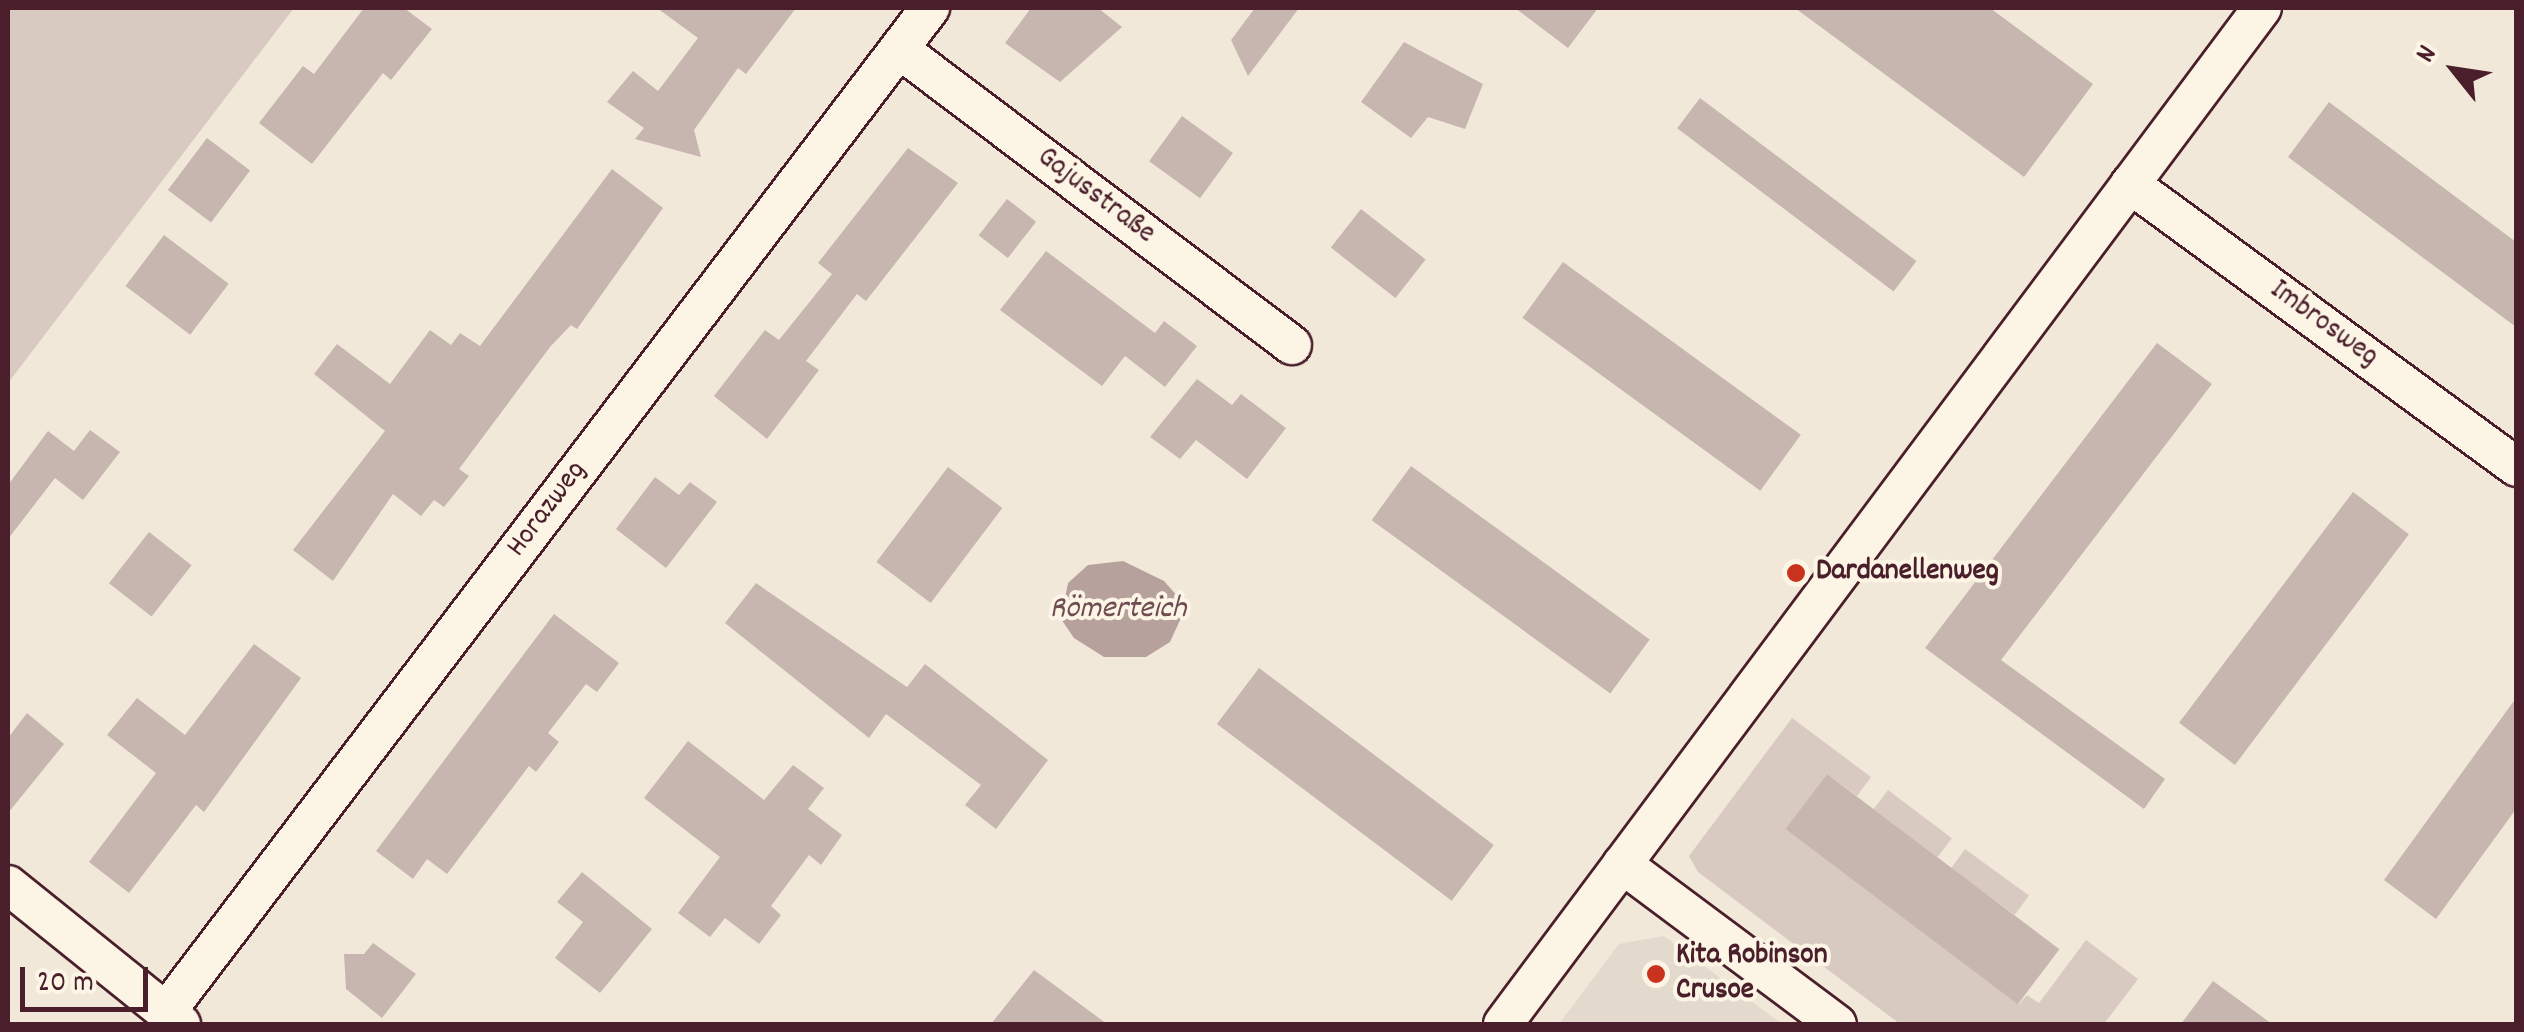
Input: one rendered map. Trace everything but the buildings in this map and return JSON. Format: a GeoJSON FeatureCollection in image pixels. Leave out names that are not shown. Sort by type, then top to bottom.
{"type":"FeatureCollection","features":[{"type":"Feature","properties":{"kind":"street","name":"Horazweg"},"geometry":{"type":"LineString","coordinates":[[174,1018],[930,8]]}},
{"type":"Feature","properties":{"kind":"street"},"geometry":{"type":"LineString","coordinates":[[1504,1024],[2262,8]]}},
{"type":"Feature","properties":{"kind":"street","name":"Gajusstraße"},"geometry":{"type":"LineString","coordinates":[[898,49],[1292,346]]}},
{"type":"Feature","properties":{"kind":"street","name":"Imbrosweg"},"geometry":{"type":"LineString","coordinates":[[2130,184],[2516,468]]}},
{"type":"Feature","properties":{"kind":"street"},"geometry":{"type":"LineString","coordinates":[[1622,864],[1837,1024]]}},
{"type":"Feature","properties":{"kind":"street"},"geometry":{"type":"LineString","coordinates":[[8,885],[174,1018]]}},
{"type":"Feature","properties":{"kind":"shaded area"},"geometry":{"type":"Polygon","coordinates":[[[8,8],[294,8],[8,383],[8,8]]]}},
{"type":"Feature","properties":{"kind":"shaded area"},"geometry":{"type":"Polygon","coordinates":[[[1792,718],[1871,777],[1857,796],[1827,774],[1786,829],[2019,1004],[2027,995],[2039,1003],[2086,940],[2138,979],[2104,1024],[1900,1024],[1698,872],[1689,856],[1792,718]]]}},
{"type":"Feature","properties":{"kind":"shaded area"},"geometry":{"type":"Polygon","coordinates":[[[1888,790],[1952,838],[1937,857],[1874,809],[1888,790]]]}},
{"type":"Feature","properties":{"kind":"shaded area"},"geometry":{"type":"Polygon","coordinates":[[[1965,849],[2029,895],[2015,915],[1951,868],[1965,849]]]}},
{"type":"Feature","properties":{"kind":"shaded area","name":"Kita Robinson Crusoe"},"geometry":{"type":"Polygon","coordinates":[[[1664,936],[1782,1024],[1559,1024],[1619,944],[1664,936]]]}},
{"type":"Feature","properties":{"kind":"water","name":"Römerteich"},"geometry":{"type":"Polygon","coordinates":[[[1123,561],[1164,581],[1179,598],[1181,618],[1170,642],[1146,657],[1104,657],[1074,638],[1061,619],[1068,583],[1088,565],[1123,561]]]}},
{"type":"Feature","properties":{"kind":"place","name":"Dardanellenweg"},"geometry":{"type":"Point","coordinates":[1796,573]}},
{"type":"Feature","properties":{"kind":"place","name":"Kita Robinson Crusoe"},"geometry":{"type":"Point","coordinates":[1656,974]}}]}
